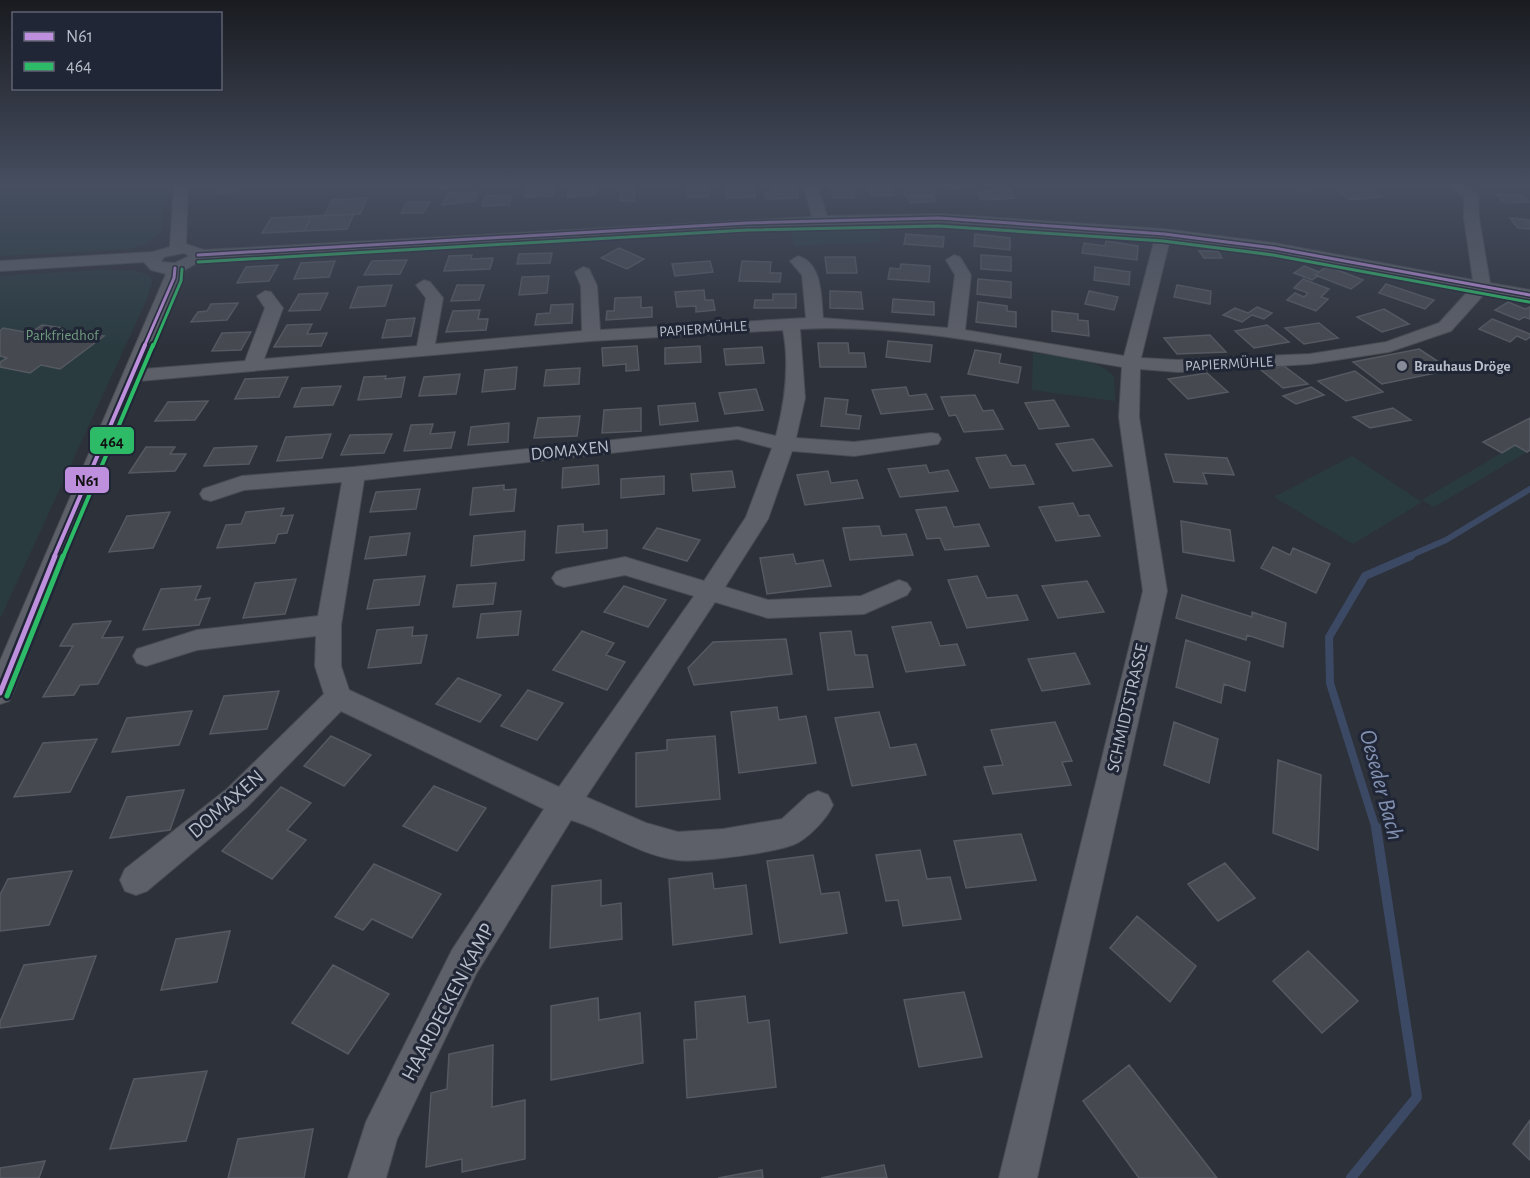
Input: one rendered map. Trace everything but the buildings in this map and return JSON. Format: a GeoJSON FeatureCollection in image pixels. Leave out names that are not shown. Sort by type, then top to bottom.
{"type":"FeatureCollection","features":[{"type":"Feature","properties":{"kind":"street"},"geometry":{"type":"LineString","coordinates":[[0,693],[174,278],[178,238]]}},
{"type":"Feature","properties":{"kind":"street"},"geometry":{"type":"LineString","coordinates":[[0,266],[155,257],[152,263],[157,267],[177,258],[190,263],[198,255],[492,238]]}},
{"type":"Feature","properties":{"kind":"street","name":"SCHMIDTSTRASSE"},"geometry":{"type":"LineString","coordinates":[[1018,1178],[1155,591],[1129,417],[1131,363],[1163,238]]}},
{"type":"Feature","properties":{"kind":"street"},"geometry":{"type":"LineString","coordinates":[[1195,238],[1274,248],[1530,295]]}},
{"type":"Feature","properties":{"kind":"street"},"geometry":{"type":"LineString","coordinates":[[1477,238],[1482,263],[1482,286]]}},
{"type":"Feature","properties":{"kind":"street"},"geometry":{"type":"LineString","coordinates":[[954,260],[963,275],[956,334]]}},
{"type":"Feature","properties":{"kind":"street"},"geometry":{"type":"LineString","coordinates":[[798,261],[810,274],[803,323]]}},
{"type":"Feature","properties":{"kind":"street"},"geometry":{"type":"LineString","coordinates":[[583,272],[589,286],[591,336]]}},
{"type":"Feature","properties":{"kind":"street"},"geometry":{"type":"LineString","coordinates":[[424,285],[435,298],[425,351]]}},
{"type":"Feature","properties":{"kind":"street","name":"PAPIERMÜHLE"},"geometry":{"type":"LineString","coordinates":[[131,376],[591,336],[803,323],[880,326],[956,334],[1131,363],[1178,366],[1310,359],[1389,347],[1445,327],[1482,286]]}},
{"type":"Feature","properties":{"kind":"street"},"geometry":{"type":"LineString","coordinates":[[253,364],[274,308],[265,296]]}},
{"type":"Feature","properties":{"kind":"street","name":"HAARDECKEN KAMP"},"geometry":{"type":"LineString","coordinates":[[367,1178],[379,1135],[464,962],[564,804],[643,692],[758,519],[784,444],[795,398],[794,342],[803,323]]}},
{"type":"Feature","properties":{"kind":"street","name":"DOMAXEN"},"geometry":{"type":"LineString","coordinates":[[211,494],[242,483],[354,474],[738,434],[784,444]]}},
{"type":"Feature","properties":{"kind":"street"},"geometry":{"type":"LineString","coordinates":[[784,444],[854,449],[931,439]]}},
{"type":"Feature","properties":{"kind":"street"},"geometry":{"type":"LineString","coordinates":[[354,474],[329,625],[328,666],[338,697],[564,804],[597,814],[642,836],[678,846],[723,843],[789,832],[818,805]]}},
{"type":"Feature","properties":{"kind":"street"},"geometry":{"type":"LineString","coordinates":[[564,578],[625,566],[768,609],[864,605],[899,589]]}},
{"type":"Feature","properties":{"kind":"street"},"geometry":{"type":"LineString","coordinates":[[146,656],[197,640],[329,625]]}},
{"type":"Feature","properties":{"kind":"street","name":"DOMAXEN"},"geometry":{"type":"LineString","coordinates":[[136,880],[237,798],[338,697]]}},
{"type":"Feature","properties":{"kind":"green space"},"geometry":{"type":"Polygon","coordinates":[[[0,238],[154,238],[147,243],[129,249],[0,256],[0,238]]]}},
{"type":"Feature","properties":{"kind":"green space"},"geometry":{"type":"Polygon","coordinates":[[[792,238],[880,238],[882,242],[794,246],[792,238]]]}},
{"type":"Feature","properties":{"kind":"green space","name":"Parkfriedhof"},"geometry":{"type":"Polygon","coordinates":[[[102,270],[137,271],[150,276],[152,282],[146,301],[0,619],[0,276],[102,270]]]}},
{"type":"Feature","properties":{"kind":"green space"},"geometry":{"type":"Polygon","coordinates":[[[1033,353],[1086,361],[1106,369],[1114,376],[1115,401],[1032,390],[1033,353]]]}},
{"type":"Feature","properties":{"kind":"green space"},"geometry":{"type":"Polygon","coordinates":[[[1515,445],[1527,452],[1434,507],[1422,500],[1515,445]]]}},
{"type":"Feature","properties":{"kind":"green space"},"geometry":{"type":"Polygon","coordinates":[[[1352,456],[1422,502],[1353,544],[1274,497],[1352,456]]]}},
{"type":"Feature","properties":{"kind":"waterway","name":"Oeseder Bach"},"geometry":{"type":"LineString","coordinates":[[1407,557],[1446,540],[1530,489]]}},
{"type":"Feature","properties":{"kind":"waterway","name":"Oeseder Bach"},"geometry":{"type":"LineString","coordinates":[[1376,829],[1330,683],[1329,637],[1365,576],[1411,556]]}},
{"type":"Feature","properties":{"kind":"waterway","name":"Oeseder Bach"},"geometry":{"type":"LineString","coordinates":[[1351,1178],[1417,1097],[1376,827]]}},
{"type":"Feature","properties":{"kind":"transit line","name":"N61"},"geometry":{"type":"LineString","coordinates":[[198,255],[490,238]]}},
{"type":"Feature","properties":{"kind":"transit line","name":"464"},"geometry":{"type":"LineString","coordinates":[[198,262],[610,238]]}},
{"type":"Feature","properties":{"kind":"transit line","name":"464"},"geometry":{"type":"LineString","coordinates":[[1118,238],[1163,241],[1273,255],[1529,302]]}},
{"type":"Feature","properties":{"kind":"transit line","name":"N61"},"geometry":{"type":"LineString","coordinates":[[1195,238],[1274,248],[1530,295]]}},
{"type":"Feature","properties":{"kind":"transit line","name":"N61"},"geometry":{"type":"LineString","coordinates":[[0,693],[64,533],[174,278],[175,268]]}},
{"type":"Feature","properties":{"kind":"transit line","name":"464"},"geometry":{"type":"LineString","coordinates":[[7,696],[71,536],[181,281],[182,269]]}},
{"type":"Feature","properties":{"kind":"place","name":"Brauhaus Dröge"},"geometry":{"type":"Point","coordinates":[1402,366]}}]}
